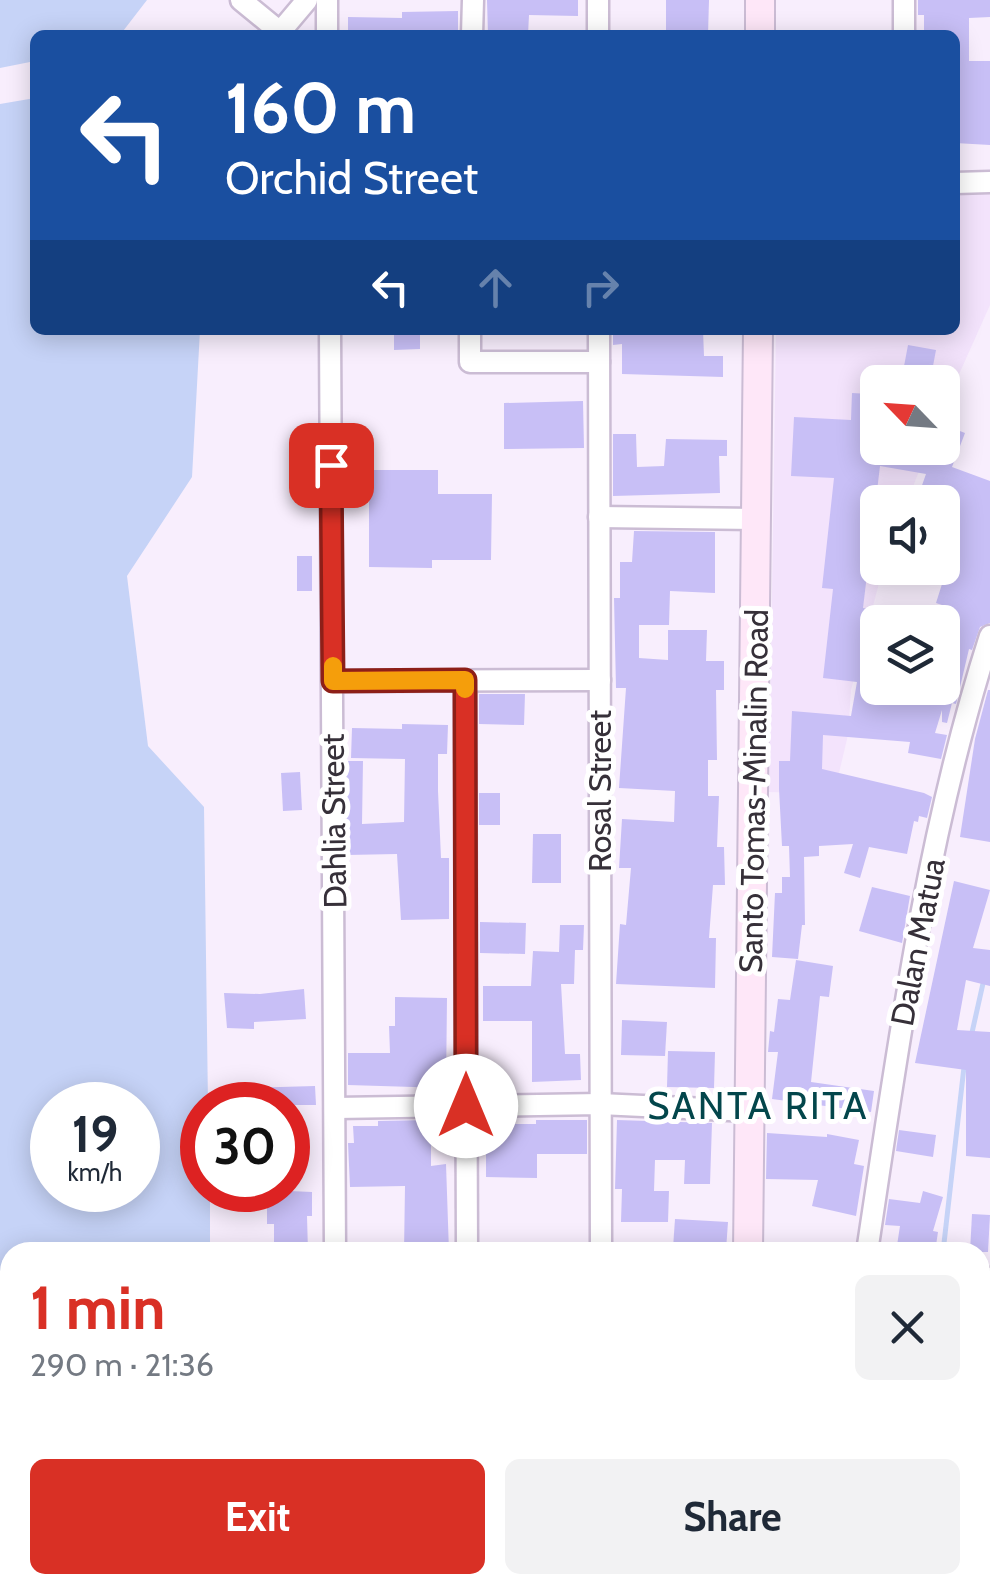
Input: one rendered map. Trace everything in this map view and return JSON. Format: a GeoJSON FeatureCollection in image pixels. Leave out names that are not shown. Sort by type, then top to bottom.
{"type":"FeatureCollection","features":[{"type":"Feature","properties":{"kind":"main road"},"geometry":{"type":"LineString","coordinates":[[760,0],[760,30]]}},
{"type":"Feature","properties":{"kind":"main road","name":"Santo Tomas-Minalin Road"},"geometry":{"type":"LineString","coordinates":[[748,1242],[758,335]]}},
{"type":"Feature","properties":{"kind":"street"},"geometry":{"type":"LineString","coordinates":[[241,0],[277,30]]}},
{"type":"Feature","properties":{"kind":"street"},"geometry":{"type":"LineString","coordinates":[[282,30],[307,0]]}},
{"type":"Feature","properties":{"kind":"street"},"geometry":{"type":"LineString","coordinates":[[327,0],[328,30]]}},
{"type":"Feature","properties":{"kind":"street"},"geometry":{"type":"LineString","coordinates":[[472,30],[473,0]]}},
{"type":"Feature","properties":{"kind":"street"},"geometry":{"type":"LineString","coordinates":[[598,0],[598,30]]}},
{"type":"Feature","properties":{"kind":"street"},"geometry":{"type":"LineString","coordinates":[[904,0],[904,30]]}},
{"type":"Feature","properties":{"kind":"street"},"geometry":{"type":"LineString","coordinates":[[960,182],[990,182]]}},
{"type":"Feature","properties":{"kind":"street","name":"Dahlia Street"},"geometry":{"type":"LineString","coordinates":[[330,335],[336,1242]]}},
{"type":"Feature","properties":{"kind":"street"},"geometry":{"type":"LineString","coordinates":[[470,335],[470,362],[599,362]]}},
{"type":"Feature","properties":{"kind":"street","name":"Rosal Street"},"geometry":{"type":"LineString","coordinates":[[599,335],[601,1242]]}},
{"type":"Feature","properties":{"kind":"street"},"geometry":{"type":"LineString","coordinates":[[599,517],[756,519]]}},
{"type":"Feature","properties":{"kind":"street","name":"Dalan Matua"},"geometry":{"type":"LineString","coordinates":[[868,1242],[884,1129],[935,849],[990,636]]}},
{"type":"Feature","properties":{"kind":"street"},"geometry":{"type":"LineString","coordinates":[[465,680],[468,1242]]}},
{"type":"Feature","properties":{"kind":"street"},"geometry":{"type":"LineString","coordinates":[[333,681],[600,680]]}},
{"type":"Feature","properties":{"kind":"street"},"geometry":{"type":"LineString","coordinates":[[336,1108],[600,1104],[750,1110]]}},
{"type":"Feature","properties":{"kind":"shaded area"},"geometry":{"type":"Polygon","coordinates":[[[990,192],[990,305],[960,372],[960,365],[860,365],[860,465],[921,465],[914,485],[860,485],[860,585],[879,585],[873,605],[860,605],[860,656],[834,794],[769,792],[776,335],[960,335],[960,193],[990,192]]]}},
{"type":"Feature","properties":{"kind":"water"},"geometry":{"type":"Polygon","coordinates":[[[0,0],[147,0],[124,30],[30,30],[30,62],[0,68],[0,0]]]}},
{"type":"Feature","properties":{"kind":"water"},"geometry":{"type":"Polygon","coordinates":[[[30,99],[30,335],[200,335],[192,477],[127,576],[148,746],[204,807],[208,1082],[180,1082],[180,1212],[210,1212],[210,1242],[0,1242],[0,104],[30,99]]]}},
{"type":"Feature","properties":{"kind":"building"},"geometry":{"type":"Polygon","coordinates":[[[487,0],[578,0],[578,16],[529,15],[528,30],[488,30],[487,0]]]}},
{"type":"Feature","properties":{"kind":"building"},"geometry":{"type":"Polygon","coordinates":[[[666,0],[709,0],[708,30],[666,30],[666,0]]]}},
{"type":"Feature","properties":{"kind":"building"},"geometry":{"type":"Polygon","coordinates":[[[918,0],[990,0],[990,17],[969,18],[969,61],[990,61],[990,145],[960,143],[960,30],[924,30],[924,15],[918,15],[918,0]]]}},
{"type":"Feature","properties":{"kind":"building"},"geometry":{"type":"Polygon","coordinates":[[[458,11],[458,30],[348,30],[348,17],[402,18],[402,12],[458,11]]]}},
{"type":"Feature","properties":{"kind":"building"},"geometry":{"type":"Polygon","coordinates":[[[394,335],[420,335],[420,349],[394,350],[394,335]]]}},
{"type":"Feature","properties":{"kind":"building"},"geometry":{"type":"Polygon","coordinates":[[[613,335],[703,335],[704,356],[723,356],[723,377],[622,374],[622,344],[613,345],[613,335]]]}},
{"type":"Feature","properties":{"kind":"building"},"geometry":{"type":"Polygon","coordinates":[[[908,345],[936,350],[933,365],[904,365],[908,345]]]}},
{"type":"Feature","properties":{"kind":"building"},"geometry":{"type":"Polygon","coordinates":[[[852,393],[860,393],[860,465],[953,465],[990,481],[990,623],[980,627],[972,650],[969,649],[960,687],[960,605],[936,603],[942,585],[960,585],[960,485],[922,485],[926,474],[880,466],[878,485],[860,485],[860,585],[866,585],[863,605],[860,605],[860,705],[952,705],[947,723],[942,722],[942,710],[935,733],[947,735],[941,759],[908,753],[910,742],[823,735],[822,769],[932,797],[927,818],[919,816],[918,822],[914,821],[907,854],[869,847],[860,878],[844,873],[853,844],[819,846],[819,856],[804,857],[805,925],[798,959],[772,957],[775,893],[782,893],[782,877],[790,877],[789,846],[782,846],[779,761],[790,761],[792,711],[851,716],[857,682],[823,678],[833,589],[822,588],[834,478],[791,476],[794,417],[851,420],[852,393]]]}},
{"type":"Feature","properties":{"kind":"building"},"geometry":{"type":"Polygon","coordinates":[[[583,401],[584,448],[504,449],[504,403],[583,401]]]}},
{"type":"Feature","properties":{"kind":"building"},"geometry":{"type":"Polygon","coordinates":[[[613,434],[636,434],[637,467],[664,466],[666,439],[727,440],[727,456],[719,456],[720,493],[613,496],[613,434]]]}},
{"type":"Feature","properties":{"kind":"building"},"geometry":{"type":"Polygon","coordinates":[[[369,470],[438,470],[438,494],[492,494],[491,560],[432,560],[432,568],[369,567],[369,470]]]}},
{"type":"Feature","properties":{"kind":"building"},"geometry":{"type":"Polygon","coordinates":[[[634,531],[715,532],[715,593],[670,591],[669,625],[639,625],[639,658],[668,660],[668,630],[707,630],[706,661],[724,661],[724,690],[716,690],[717,760],[708,760],[708,796],[719,796],[717,847],[724,847],[725,885],[713,885],[709,938],[716,938],[715,988],[616,984],[620,924],[626,925],[631,868],[619,868],[622,819],[674,822],[675,791],[619,788],[626,688],[616,688],[614,598],[620,598],[620,562],[632,562],[634,531]]]}},
{"type":"Feature","properties":{"kind":"building"},"geometry":{"type":"Polygon","coordinates":[[[297,556],[312,556],[312,591],[297,591],[297,556]]]}},
{"type":"Feature","properties":{"kind":"building"},"geometry":{"type":"Polygon","coordinates":[[[988,690],[990,842],[960,837],[975,739],[988,690]]]}},
{"type":"Feature","properties":{"kind":"building"},"geometry":{"type":"Polygon","coordinates":[[[479,694],[525,694],[524,725],[479,724],[479,694]]]}},
{"type":"Feature","properties":{"kind":"building"},"geometry":{"type":"Polygon","coordinates":[[[402,724],[448,725],[447,754],[438,754],[438,791],[441,858],[449,858],[449,919],[401,920],[397,854],[347,855],[346,761],[363,761],[362,824],[404,822],[405,759],[351,758],[352,728],[402,729],[402,724]]]}},
{"type":"Feature","properties":{"kind":"building"},"geometry":{"type":"Polygon","coordinates":[[[300,772],[302,810],[283,811],[281,773],[300,772]]]}},
{"type":"Feature","properties":{"kind":"building"},"geometry":{"type":"Polygon","coordinates":[[[479,793],[500,793],[500,825],[479,825],[479,793]]]}},
{"type":"Feature","properties":{"kind":"building"},"geometry":{"type":"Polygon","coordinates":[[[533,834],[561,834],[561,883],[532,883],[533,834]]]}},
{"type":"Feature","properties":{"kind":"building"},"geometry":{"type":"Polygon","coordinates":[[[954,881],[990,890],[973,948],[990,950],[990,986],[966,980],[957,1030],[990,1032],[990,1158],[966,1156],[966,1070],[915,1063],[954,881]]]}},
{"type":"Feature","properties":{"kind":"building"},"geometry":{"type":"Polygon","coordinates":[[[872,887],[910,896],[902,943],[859,931],[872,887]]]}},
{"type":"Feature","properties":{"kind":"building"},"geometry":{"type":"Polygon","coordinates":[[[480,922],[526,923],[525,954],[480,953],[480,922]]]}},
{"type":"Feature","properties":{"kind":"building"},"geometry":{"type":"Polygon","coordinates":[[[560,925],[584,925],[583,950],[575,950],[574,984],[561,984],[565,1054],[580,1054],[581,1080],[532,1082],[532,1021],[483,1021],[483,986],[531,986],[533,951],[559,952],[560,925]]]}},
{"type":"Feature","properties":{"kind":"building"},"geometry":{"type":"Polygon","coordinates":[[[796,960],[833,966],[829,997],[820,996],[811,1082],[874,1091],[871,1112],[772,1099],[778,1052],[768,1052],[770,1031],[774,1032],[778,999],[790,1000],[796,960]]]}},
{"type":"Feature","properties":{"kind":"building"},"geometry":{"type":"Polygon","coordinates":[[[304,989],[306,1019],[254,1022],[254,1029],[227,1028],[224,993],[304,989]]]}},
{"type":"Feature","properties":{"kind":"building"},"geometry":{"type":"Polygon","coordinates":[[[395,997],[447,998],[446,1088],[348,1085],[348,1053],[390,1053],[389,1026],[395,1026],[395,997]]]}},
{"type":"Feature","properties":{"kind":"building"},"geometry":{"type":"Polygon","coordinates":[[[622,1020],[667,1022],[665,1056],[621,1055],[622,1020]]]}},
{"type":"Feature","properties":{"kind":"building"},"geometry":{"type":"Polygon","coordinates":[[[668,1051],[715,1052],[714,1088],[667,1087],[668,1051]]]}},
{"type":"Feature","properties":{"kind":"building"},"geometry":{"type":"Polygon","coordinates":[[[310,1086],[315,1086],[316,1105],[310,1105],[310,1086]]]}},
{"type":"Feature","properties":{"kind":"building"},"geometry":{"type":"Polygon","coordinates":[[[431,1120],[431,1166],[446,1164],[449,1242],[404,1242],[405,1186],[350,1187],[348,1143],[354,1143],[353,1126],[378,1126],[378,1121],[431,1120]]]}},
{"type":"Feature","properties":{"kind":"building"},"geometry":{"type":"Polygon","coordinates":[[[536,1120],[587,1120],[587,1154],[537,1154],[537,1178],[486,1177],[486,1153],[480,1153],[480,1124],[536,1124],[536,1120]]]}},
{"type":"Feature","properties":{"kind":"building"},"geometry":{"type":"Polygon","coordinates":[[[617,1120],[712,1123],[710,1184],[684,1184],[685,1160],[655,1160],[654,1191],[669,1191],[668,1222],[621,1222],[622,1189],[615,1189],[617,1120]]]}},
{"type":"Feature","properties":{"kind":"building"},"geometry":{"type":"Polygon","coordinates":[[[899,1130],[936,1135],[933,1157],[896,1151],[899,1130]]]}},
{"type":"Feature","properties":{"kind":"building"},"geometry":{"type":"Polygon","coordinates":[[[767,1133],[827,1134],[859,1140],[854,1164],[864,1166],[856,1216],[812,1206],[818,1180],[766,1179],[767,1133]]]}},
{"type":"Feature","properties":{"kind":"building"},"geometry":{"type":"Polygon","coordinates":[[[923,1191],[943,1197],[933,1231],[938,1232],[936,1242],[898,1242],[900,1226],[885,1225],[889,1199],[920,1203],[923,1191]]]}},
{"type":"Feature","properties":{"kind":"building"},"geometry":{"type":"Polygon","coordinates":[[[312,1192],[308,1242],[274,1242],[274,1224],[267,1224],[267,1212],[310,1212],[312,1192]]]}},
{"type":"Feature","properties":{"kind":"building"},"geometry":{"type":"Polygon","coordinates":[[[972,1214],[990,1215],[989,1242],[971,1242],[972,1214]]]}},
{"type":"Feature","properties":{"kind":"building"},"geometry":{"type":"Polygon","coordinates":[[[675,1219],[728,1222],[727,1242],[673,1242],[675,1219]]]}},
{"type":"Feature","properties":{"kind":"waterway"},"geometry":{"type":"LineString","coordinates":[[971,1037],[984,979]]}},
{"type":"Feature","properties":{"kind":"waterway"},"geometry":{"type":"LineString","coordinates":[[944,1242],[964,1067]]}},
{"type":"Feature","properties":{"kind":"slow traffic"},"geometry":{"type":"LineString","coordinates":[[333,666],[333,681],[465,680],[465,689]]}},
{"type":"Feature","properties":{"kind":"district","name":"SANTA RITA"},"geometry":{"type":"Point","coordinates":[758,1106]}},
{"type":"Feature","properties":{"kind":"route"},"geometry":{"type":"LineString","coordinates":[[331,465],[333,681],[465,680],[466,1106]]}}]}
